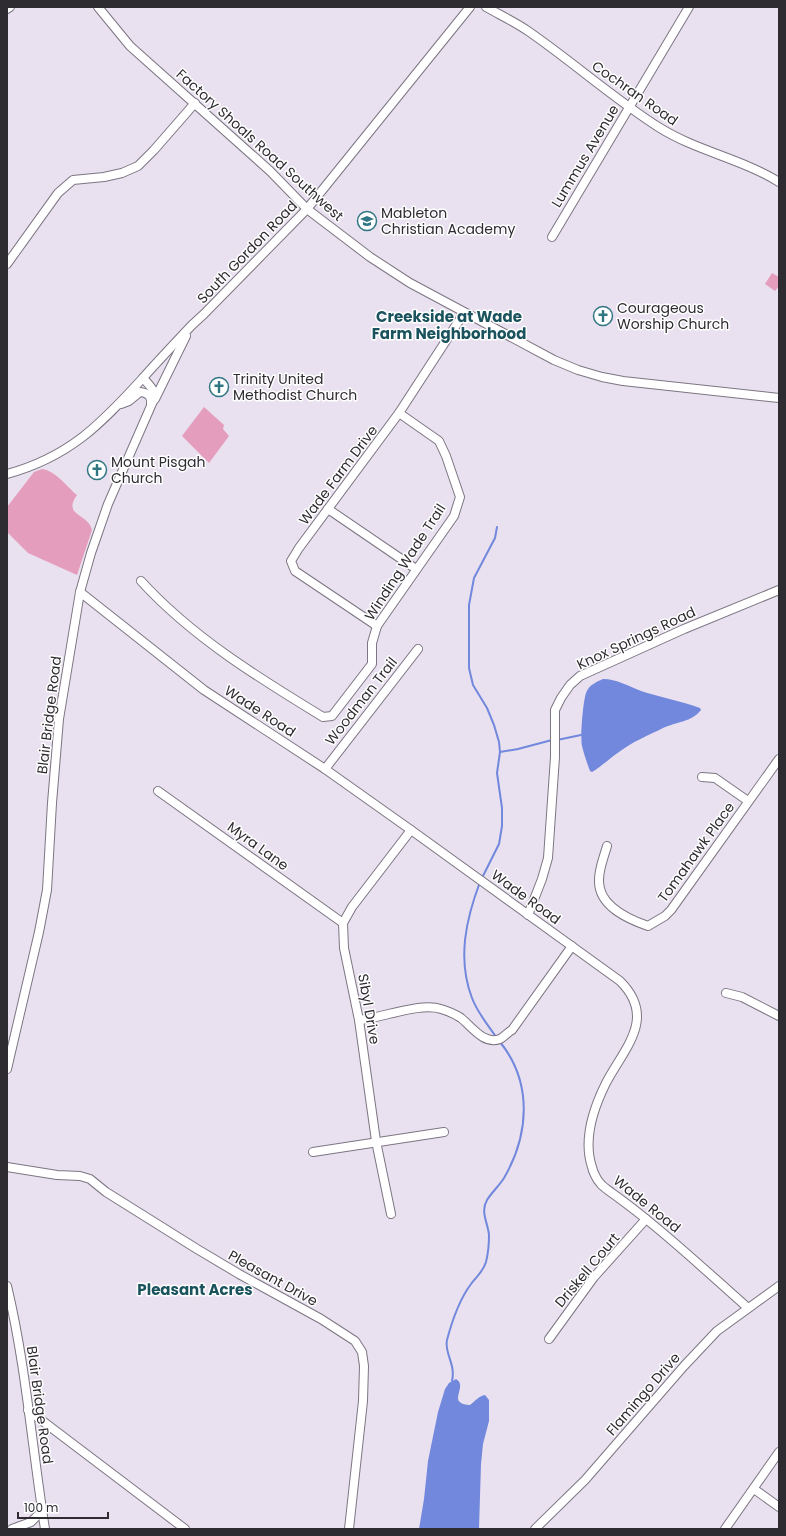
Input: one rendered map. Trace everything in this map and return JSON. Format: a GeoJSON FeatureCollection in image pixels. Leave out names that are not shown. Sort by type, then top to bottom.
{"type":"FeatureCollection","features":[{"type":"Feature","properties":{"kind":"street","name":"Factory Shoals Road Southwest"},"geometry":{"type":"LineString","coordinates":[[98,7],[130,46],[270,171],[307,209],[370,257],[410,283],[554,360],[578,370],[602,377],[651,385],[779,398]]}},
{"type":"Feature","properties":{"kind":"street","name":"South Gordon Road"},"geometry":{"type":"LineString","coordinates":[[7,474],[34,466],[71,446],[119,405],[192,325],[307,209],[470,7]]}},
{"type":"Feature","properties":{"kind":"street","name":"Cochran Road"},"geometry":{"type":"LineString","coordinates":[[486,7],[528,31],[629,107],[679,139],[755,170],[779,182]]}},
{"type":"Feature","properties":{"kind":"street","name":"Lummus Avenue"},"geometry":{"type":"LineString","coordinates":[[552,237],[689,7]]}},
{"type":"Feature","properties":{"kind":"street"},"geometry":{"type":"LineString","coordinates":[[7,264],[58,193],[66,185],[73,180],[104,178],[122,173],[138,166],[195,103]]}},
{"type":"Feature","properties":{"kind":"street","name":"Wade Farm Drive"},"geometry":{"type":"LineString","coordinates":[[377,626],[295,571],[291,561],[299,548],[399,414],[464,313]]}},
{"type":"Feature","properties":{"kind":"street"},"geometry":{"type":"LineString","coordinates":[[151,407],[171,364],[192,325]]}},
{"type":"Feature","properties":{"kind":"street","name":"Blair Bridge Road"},"geometry":{"type":"LineString","coordinates":[[7,1069],[39,932],[47,890],[59,718],[80,592],[91,553],[108,504],[151,407],[155,394],[143,378]]}},
{"type":"Feature","properties":{"kind":"street"},"geometry":{"type":"LineString","coordinates":[[119,405],[129,402],[140,392],[146,392],[151,399],[151,407]]}},
{"type":"Feature","properties":{"kind":"street","name":"Winding Wade Trail"},"geometry":{"type":"LineString","coordinates":[[141,581],[155,596],[217,649],[323,717],[332,716],[372,664],[372,643],[377,626],[454,516],[460,497],[446,456],[438,441],[399,414]]}},
{"type":"Feature","properties":{"kind":"street"},"geometry":{"type":"LineString","coordinates":[[328,509],[416,570]]}},
{"type":"Feature","properties":{"kind":"street","name":"Knox Springs Road"},"geometry":{"type":"LineString","coordinates":[[528,915],[542,879],[548,858],[555,757],[555,710],[570,685],[580,676],[684,629],[779,590]]}},
{"type":"Feature","properties":{"kind":"street","name":"Wade Road"},"geometry":{"type":"LineString","coordinates":[[80,592],[199,686],[325,769],[412,830],[620,981],[628,989],[634,998],[637,1015],[635,1030],[624,1054],[599,1098],[594,1114],[589,1139],[592,1168],[600,1184],[646,1219],[748,1308]]}},
{"type":"Feature","properties":{"kind":"street","name":"Woodman Trail"},"geometry":{"type":"LineString","coordinates":[[325,769],[418,649]]}},
{"type":"Feature","properties":{"kind":"street","name":"Tomahawk Place"},"geometry":{"type":"LineString","coordinates":[[607,846],[600,870],[599,880],[602,894],[611,906],[623,916],[648,926],[665,916],[671,910],[779,759]]}},
{"type":"Feature","properties":{"kind":"street"},"geometry":{"type":"LineString","coordinates":[[702,777],[714,778],[748,802]]}},
{"type":"Feature","properties":{"kind":"street","name":"Myra Lane"},"geometry":{"type":"LineString","coordinates":[[158,790],[343,923]]}},
{"type":"Feature","properties":{"kind":"street"},"geometry":{"type":"LineString","coordinates":[[343,923],[352,907],[412,830]]}},
{"type":"Feature","properties":{"kind":"street","name":"Sibyl Drive"},"geometry":{"type":"LineString","coordinates":[[343,923],[344,948],[359,1020],[376,1141],[391,1214]]}},
{"type":"Feature","properties":{"kind":"street"},"geometry":{"type":"LineString","coordinates":[[359,1020],[424,1008],[439,1008],[449,1011],[480,1035],[490,1040],[500,1038],[512,1030],[572,946]]}},
{"type":"Feature","properties":{"kind":"street"},"geometry":{"type":"LineString","coordinates":[[726,994],[742,997],[779,1016]]}},
{"type":"Feature","properties":{"kind":"street"},"geometry":{"type":"LineString","coordinates":[[313,1152],[376,1141],[444,1132]]}},
{"type":"Feature","properties":{"kind":"street","name":"Pleasant Drive"},"geometry":{"type":"LineString","coordinates":[[7,1167],[57,1175],[80,1176],[90,1179],[106,1192],[197,1249],[321,1319],[355,1341],[362,1352],[364,1366],[363,1401],[349,1529]]}},
{"type":"Feature","properties":{"kind":"street","name":"Driskell Court"},"geometry":{"type":"LineString","coordinates":[[549,1338],[594,1277],[646,1219]]}},
{"type":"Feature","properties":{"kind":"street","name":"Blair Bridge Road"},"geometry":{"type":"LineString","coordinates":[[7,1286],[14,1313],[22,1361],[45,1529]]}},
{"type":"Feature","properties":{"kind":"street","name":"Flamingo Drive"},"geometry":{"type":"LineString","coordinates":[[535,1529],[586,1480],[684,1366],[717,1331],[779,1286]]}},
{"type":"Feature","properties":{"kind":"street"},"geometry":{"type":"LineString","coordinates":[[28,1410],[185,1529]]}},
{"type":"Feature","properties":{"kind":"street"},"geometry":{"type":"LineString","coordinates":[[725,1529],[779,1452]]}},
{"type":"Feature","properties":{"kind":"street"},"geometry":{"type":"LineString","coordinates":[[754,1489],[779,1507]]}},
{"type":"Feature","properties":{"kind":"street"},"geometry":{"type":"LineString","coordinates":[[12,1529],[31,1522],[42,1511]]}},
{"type":"Feature","properties":{"kind":"shaded area"},"geometry":{"type":"Polygon","coordinates":[[[772,273],[779,277],[779,286],[775,291],[765,284],[772,273]]]}},
{"type":"Feature","properties":{"kind":"shaded area"},"geometry":{"type":"Polygon","coordinates":[[[204,407],[224,425],[223,429],[229,436],[209,463],[182,436],[204,407]]]}},
{"type":"Feature","properties":{"kind":"shaded area"},"geometry":{"type":"Polygon","coordinates":[[[42,469],[47,470],[57,476],[77,495],[72,507],[77,514],[90,524],[92,530],[77,575],[28,553],[7,532],[7,507],[34,472],[42,469]]]}},
{"type":"Feature","properties":{"kind":"water"},"geometry":{"type":"Polygon","coordinates":[[[603,679],[618,681],[641,691],[700,708],[701,710],[693,717],[663,728],[629,745],[592,772],[590,771],[582,746],[581,735],[583,711],[587,690],[593,684],[603,679]]]}},
{"type":"Feature","properties":{"kind":"water"},"geometry":{"type":"Polygon","coordinates":[[[456,1379],[460,1386],[458,1398],[459,1402],[470,1405],[485,1395],[489,1400],[489,1421],[483,1444],[481,1464],[479,1529],[419,1529],[428,1461],[438,1412],[445,1389],[449,1383],[456,1379]]]}},
{"type":"Feature","properties":{"kind":"waterway"},"geometry":{"type":"LineString","coordinates":[[482,878],[499,844],[502,826],[502,808],[497,773],[500,752],[494,725],[487,708],[473,685],[469,668],[469,605],[474,578],[495,538],[497,527]]}},
{"type":"Feature","properties":{"kind":"waterway"},"geometry":{"type":"LineString","coordinates":[[557,740],[581,735]]}},
{"type":"Feature","properties":{"kind":"waterway"},"geometry":{"type":"LineString","coordinates":[[500,752],[552,740]]}},
{"type":"Feature","properties":{"kind":"waterway"},"geometry":{"type":"LineString","coordinates":[[480,882],[467,925],[464,954],[465,969],[467,983],[474,1003],[496,1037]]}},
{"type":"Feature","properties":{"kind":"waterway"},"geometry":{"type":"LineString","coordinates":[[452,1381],[453,1375],[447,1350],[447,1340],[456,1311],[463,1297],[485,1266],[489,1235],[484,1213],[485,1204],[504,1178],[519,1144],[522,1127],[524,1109],[518,1074],[511,1058],[500,1042]]}},
{"type":"Feature","properties":{"kind":"place","name":"Mableton Christian Academy"},"geometry":{"type":"Point","coordinates":[367,221]}},
{"type":"Feature","properties":{"kind":"place","name":"Courageous Worship Church"},"geometry":{"type":"Point","coordinates":[603,316]}},
{"type":"Feature","properties":{"kind":"place","name":"Trinity United Methodist Church"},"geometry":{"type":"Point","coordinates":[219,387]}},
{"type":"Feature","properties":{"kind":"place","name":"Mount Pisgah Church"},"geometry":{"type":"Point","coordinates":[97,470]}},
{"type":"Feature","properties":{"kind":"district","name":"Creekside at Wade Farm Neighborhood"},"geometry":{"type":"Point","coordinates":[449,326]}},
{"type":"Feature","properties":{"kind":"district","name":"Pleasant Acres"},"geometry":{"type":"Point","coordinates":[195,1290]}}]}
